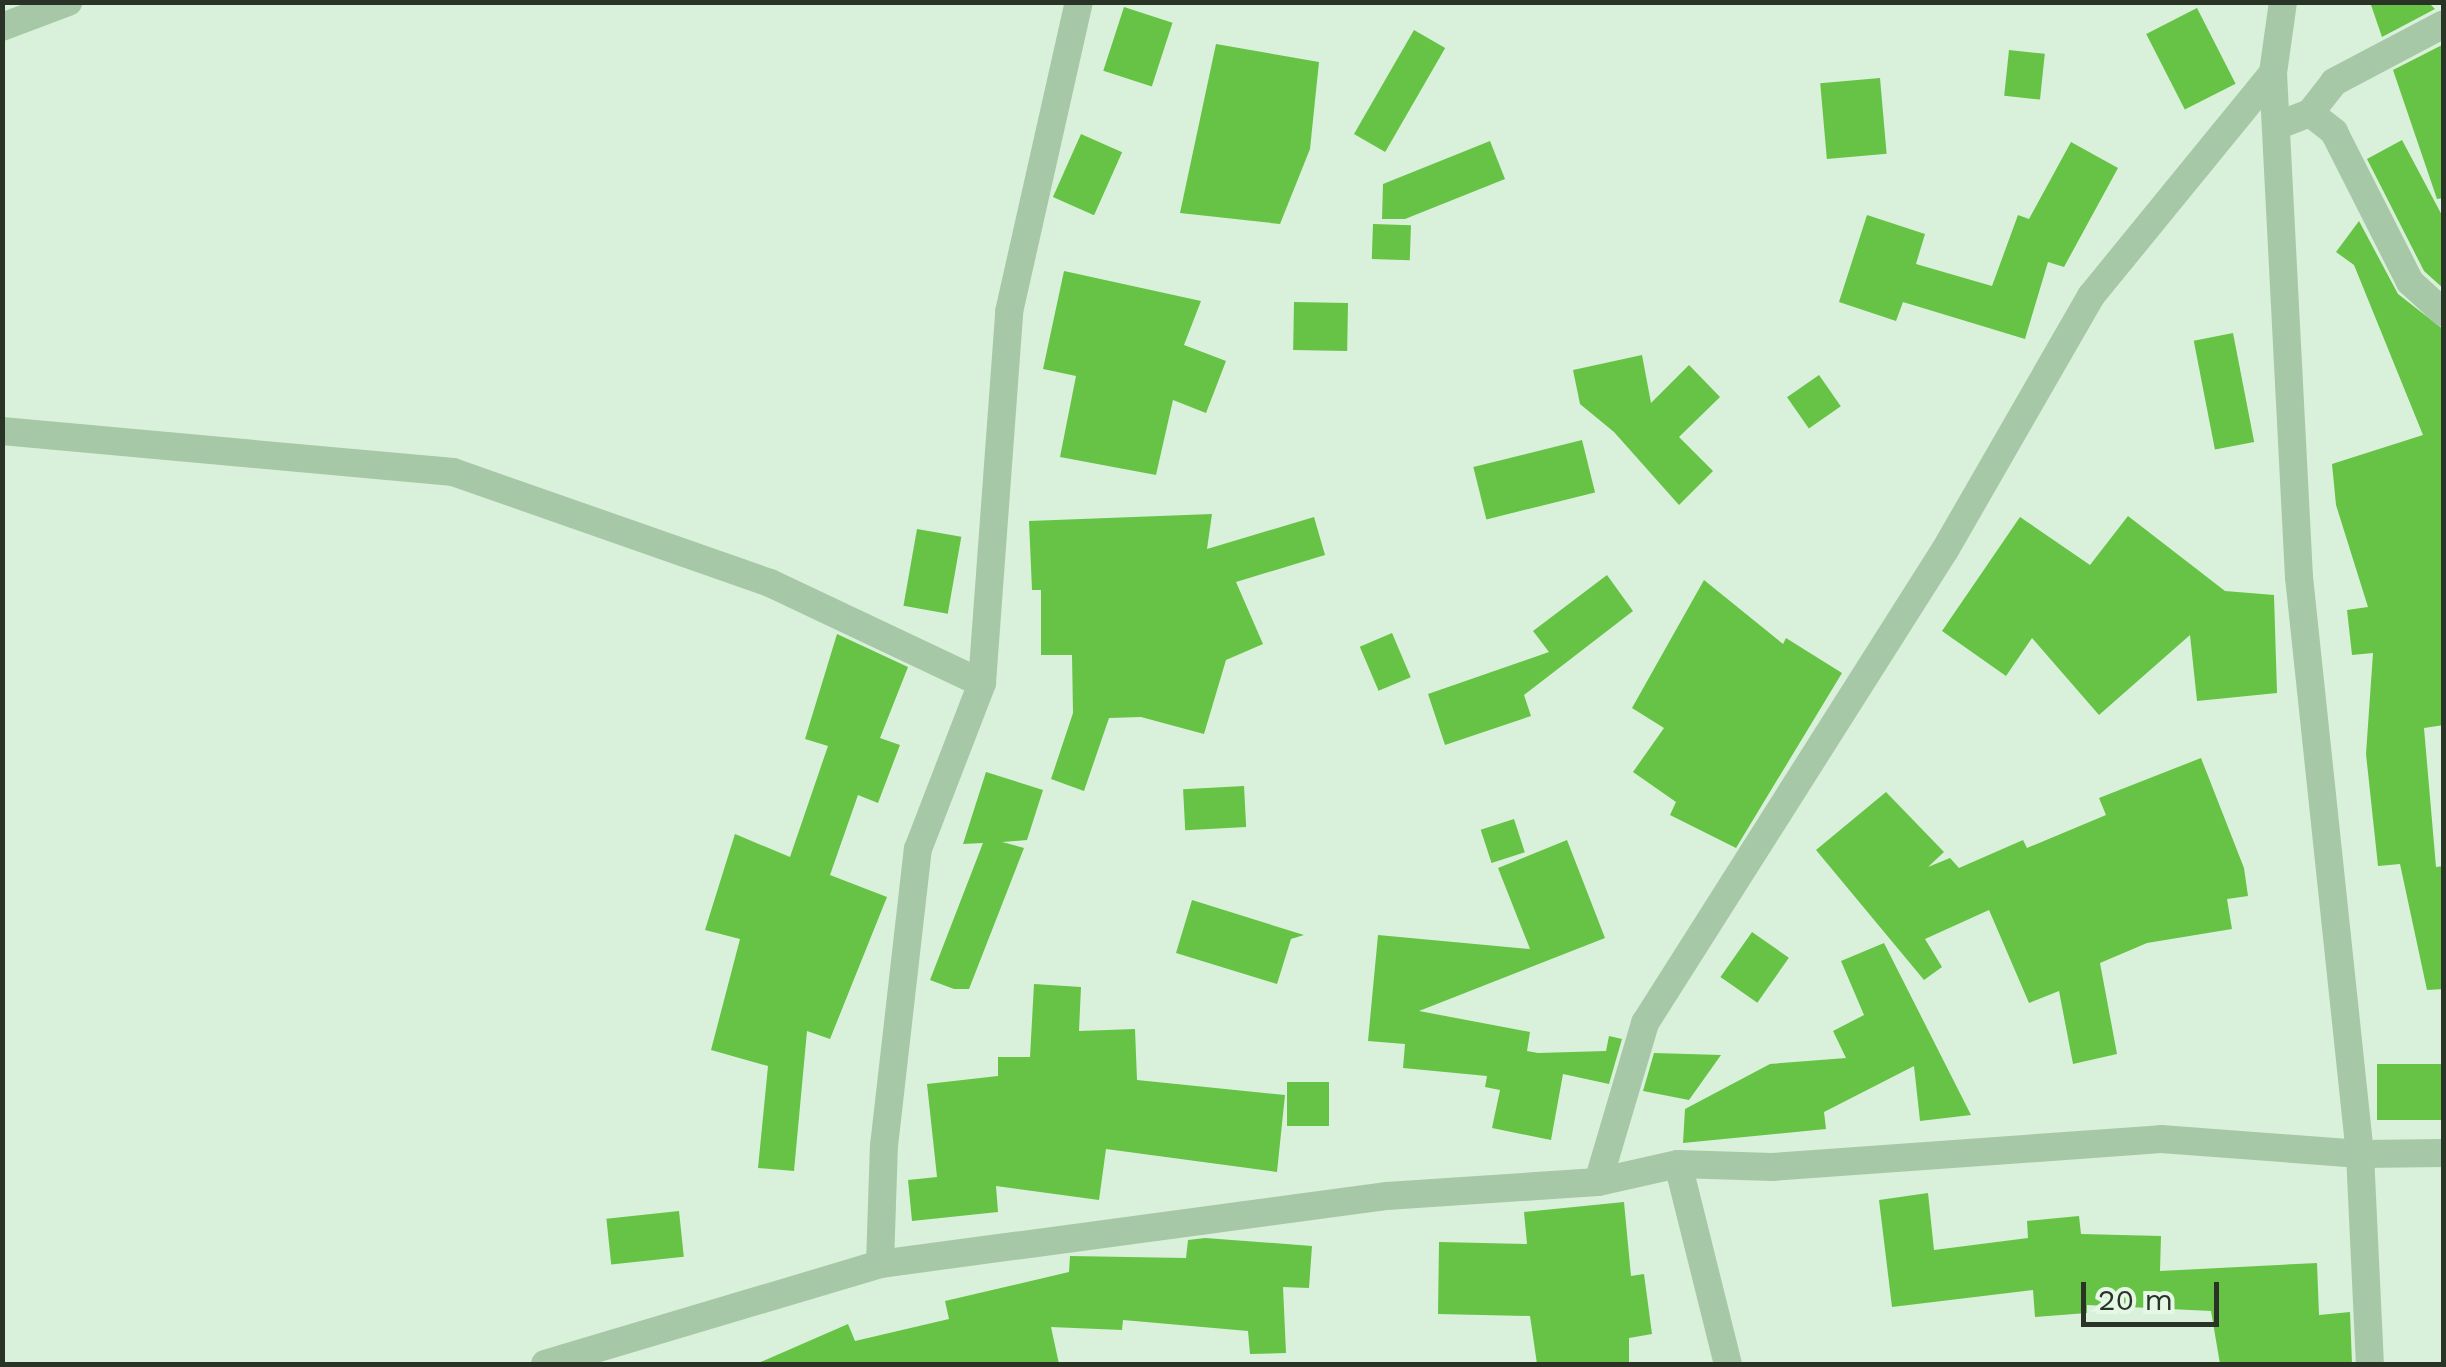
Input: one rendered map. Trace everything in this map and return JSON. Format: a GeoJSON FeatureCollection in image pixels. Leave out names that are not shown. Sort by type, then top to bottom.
{"type":"FeatureCollection","features":[{"type":"Feature","properties":{"kind":"street"},"geometry":{"type":"LineString","coordinates":[[2,26],[68,2]]}},
{"type":"Feature","properties":{"kind":"street"},"geometry":{"type":"LineString","coordinates":[[880,1264],[884,1146],[918,849],[982,684],[1009,312],[1079,2]]}},
{"type":"Feature","properties":{"kind":"street"},"geometry":{"type":"LineString","coordinates":[[2283,2],[2273,72],[2298,578],[2360,1154],[2370,1364]]}},
{"type":"Feature","properties":{"kind":"street"},"geometry":{"type":"LineString","coordinates":[[2276,126],[2310,113],[2334,82],[2444,24]]}},
{"type":"Feature","properties":{"kind":"street"},"geometry":{"type":"LineString","coordinates":[[1598,1182],[1645,1023],[1945,550],[2091,296],[2273,72]]}},
{"type":"Feature","properties":{"kind":"street"},"geometry":{"type":"LineString","coordinates":[[2310,113],[2334,132],[2410,282],[2444,313]]}},
{"type":"Feature","properties":{"kind":"street"},"geometry":{"type":"LineString","coordinates":[[2,432],[453,472],[770,583],[982,684]]}},
{"type":"Feature","properties":{"kind":"street"},"geometry":{"type":"LineString","coordinates":[[545,1364],[880,1264],[1387,1196],[1598,1182],[1678,1164],[1772,1167],[2161,1140],[2360,1154],[2444,1153]]}},
{"type":"Feature","properties":{"kind":"street"},"geometry":{"type":"LineString","coordinates":[[1678,1164],[1728,1364]]}},
{"type":"Feature","properties":{"kind":"building"},"geometry":{"type":"Polygon","coordinates":[[[2370,2],[2428,2],[2435,9],[2382,37],[2370,2]]]}},
{"type":"Feature","properties":{"kind":"building"},"geometry":{"type":"Polygon","coordinates":[[[1124,7],[1173,23],[1152,86],[1103,71],[1124,7]]]}},
{"type":"Feature","properties":{"kind":"building"},"geometry":{"type":"Polygon","coordinates":[[[2197,8],[2236,84],[2185,110],[2146,34],[2197,8]]]}},
{"type":"Feature","properties":{"kind":"building"},"geometry":{"type":"Polygon","coordinates":[[[1414,30],[1445,48],[1385,152],[1354,134],[1414,30]]]}},
{"type":"Feature","properties":{"kind":"building"},"geometry":{"type":"Polygon","coordinates":[[[1216,44],[1319,62],[1310,149],[1280,224],[1180,213],[1216,44]]]}},
{"type":"Feature","properties":{"kind":"building"},"geometry":{"type":"Polygon","coordinates":[[[2444,44],[2444,198],[2437,199],[2393,70],[2444,44]]]}},
{"type":"Feature","properties":{"kind":"building"},"geometry":{"type":"Polygon","coordinates":[[[2009,50],[2045,54],[2040,100],[2004,96],[2009,50]]]}},
{"type":"Feature","properties":{"kind":"building"},"geometry":{"type":"Polygon","coordinates":[[[1880,78],[1887,154],[1827,159],[1820,83],[1880,78]]]}},
{"type":"Feature","properties":{"kind":"building"},"geometry":{"type":"Polygon","coordinates":[[[1081,134],[1122,152],[1094,215],[1053,197],[1081,134]]]}},
{"type":"Feature","properties":{"kind":"building"},"geometry":{"type":"Polygon","coordinates":[[[2402,140],[2444,219],[2444,289],[2424,271],[2367,159],[2402,140]]]}},
{"type":"Feature","properties":{"kind":"building"},"geometry":{"type":"Polygon","coordinates":[[[1490,141],[1505,179],[1405,219],[1382,219],[1383,184],[1490,141]]]}},
{"type":"Feature","properties":{"kind":"building"},"geometry":{"type":"Polygon","coordinates":[[[2071,142],[2118,168],[2064,267],[2048,262],[2025,339],[1903,302],[1896,321],[1839,302],[1867,215],[1925,234],[1916,264],[1992,286],[2018,215],[2029,219],[2071,142]]]}},
{"type":"Feature","properties":{"kind":"building"},"geometry":{"type":"Polygon","coordinates":[[[2359,221],[2398,294],[2444,330],[2444,725],[2424,728],[2436,867],[2444,866],[2444,989],[2427,990],[2400,864],[2378,866],[2366,754],[2373,653],[2352,655],[2347,610],[2368,607],[2336,505],[2332,464],[2423,435],[2354,265],[2336,252],[2359,221]]]}},
{"type":"Feature","properties":{"kind":"building"},"geometry":{"type":"Polygon","coordinates":[[[1373,224],[1411,225],[1410,260],[1372,259],[1373,224]]]}},
{"type":"Feature","properties":{"kind":"building"},"geometry":{"type":"Polygon","coordinates":[[[1064,271],[1201,301],[1184,345],[1226,361],[1206,413],[1173,400],[1156,475],[1060,457],[1076,376],[1043,369],[1064,271]]]}},
{"type":"Feature","properties":{"kind":"building"},"geometry":{"type":"Polygon","coordinates":[[[1294,302],[1348,303],[1347,351],[1293,350],[1294,302]]]}},
{"type":"Feature","properties":{"kind":"building"},"geometry":{"type":"Polygon","coordinates":[[[2233,333],[2254,442],[2215,450],[2194,341],[2233,333]]]}},
{"type":"Feature","properties":{"kind":"building"},"geometry":{"type":"Polygon","coordinates":[[[1642,355],[1651,403],[1689,365],[1720,397],[1679,437],[1713,471],[1679,505],[1614,432],[1580,404],[1573,370],[1642,355]]]}},
{"type":"Feature","properties":{"kind":"building"},"geometry":{"type":"Polygon","coordinates":[[[1819,375],[1841,406],[1809,428],[1787,397],[1819,375]]]}},
{"type":"Feature","properties":{"kind":"building"},"geometry":{"type":"Polygon","coordinates":[[[1582,440],[1595,492],[1486,519],[1473,467],[1582,440]]]}},
{"type":"Feature","properties":{"kind":"building"},"geometry":{"type":"Polygon","coordinates":[[[1212,514],[1207,549],[1314,517],[1325,555],[1236,582],[1263,644],[1226,660],[1204,734],[1141,717],[1109,718],[1084,791],[1051,779],[1073,713],[1072,655],[1041,655],[1041,590],[1032,590],[1029,521],[1212,514]]]}},
{"type":"Feature","properties":{"kind":"building"},"geometry":{"type":"Polygon","coordinates":[[[2128,516],[2225,591],[2274,595],[2277,693],[2197,701],[2190,635],[2099,715],[2032,638],[2006,676],[1942,631],[2020,517],[2090,565],[2128,516]]]}},
{"type":"Feature","properties":{"kind":"building"},"geometry":{"type":"Polygon","coordinates":[[[917,529],[961,537],[948,614],[903,606],[917,529]]]}},
{"type":"Feature","properties":{"kind":"building"},"geometry":{"type":"Polygon","coordinates":[[[1607,575],[1633,611],[1524,695],[1531,716],[1445,745],[1428,694],[1549,652],[1533,631],[1607,575]]]}},
{"type":"Feature","properties":{"kind":"building"},"geometry":{"type":"Polygon","coordinates":[[[1704,580],[1783,644],[1786,638],[1842,673],[1736,848],[1670,815],[1676,802],[1633,772],[1664,728],[1632,708],[1704,580]]]}},
{"type":"Feature","properties":{"kind":"building"},"geometry":{"type":"Polygon","coordinates":[[[1392,633],[1411,677],[1379,691],[1360,647],[1392,633]]]}},
{"type":"Feature","properties":{"kind":"building"},"geometry":{"type":"Polygon","coordinates":[[[837,634],[908,667],[880,738],[900,745],[878,803],[858,795],[830,875],[887,897],[830,1039],[807,1031],[794,1171],[758,1168],[768,1066],[711,1050],[740,939],[705,930],[735,834],[790,857],[828,746],[805,739],[837,634]]]}},
{"type":"Feature","properties":{"kind":"building"},"geometry":{"type":"Polygon","coordinates":[[[2201,758],[2244,868],[2248,896],[2227,899],[2232,929],[2147,943],[2100,963],[2117,1054],[2073,1064],[2059,991],[2029,1003],[1989,910],[1925,939],[1942,967],[1924,980],[1816,850],[1886,792],[1944,852],[1928,867],[1950,858],[1959,868],[2023,840],[2027,848],[2106,815],[2099,798],[2201,758]]]}},
{"type":"Feature","properties":{"kind":"building"},"geometry":{"type":"Polygon","coordinates":[[[986,772],[1043,790],[1027,840],[1002,842],[1024,848],[969,989],[954,989],[930,980],[983,843],[963,844],[986,772]]]}},
{"type":"Feature","properties":{"kind":"building"},"geometry":{"type":"Polygon","coordinates":[[[1244,786],[1246,827],[1185,830],[1183,789],[1244,786]]]}},
{"type":"Feature","properties":{"kind":"building"},"geometry":{"type":"Polygon","coordinates":[[[1514,819],[1525,852],[1492,863],[1481,830],[1514,819]]]}},
{"type":"Feature","properties":{"kind":"building"},"geometry":{"type":"Polygon","coordinates":[[[1567,840],[1605,938],[1419,1011],[1530,1032],[1527,1051],[1538,1053],[1606,1051],[1609,1036],[1622,1039],[1609,1084],[1563,1074],[1551,1140],[1492,1128],[1500,1090],[1485,1087],[1487,1076],[1403,1068],[1405,1044],[1368,1041],[1378,935],[1530,949],[1498,868],[1567,840]]]}},
{"type":"Feature","properties":{"kind":"building"},"geometry":{"type":"Polygon","coordinates":[[[1192,900],[1304,935],[1291,939],[1277,984],[1176,953],[1192,900]]]}},
{"type":"Feature","properties":{"kind":"building"},"geometry":{"type":"Polygon","coordinates":[[[1752,932],[1789,958],[1757,1003],[1720,977],[1752,932]]]}},
{"type":"Feature","properties":{"kind":"building"},"geometry":{"type":"Polygon","coordinates":[[[1884,943],[1971,1115],[1920,1121],[1914,1066],[1824,1112],[1826,1129],[1683,1143],[1685,1109],[1770,1064],[1846,1058],[1833,1031],[1864,1015],[1841,961],[1884,943]]]}},
{"type":"Feature","properties":{"kind":"building"},"geometry":{"type":"Polygon","coordinates":[[[1034,984],[1081,987],[1079,1031],[1135,1029],[1137,1080],[1285,1095],[1277,1172],[1106,1149],[1099,1200],[996,1186],[998,1212],[912,1221],[908,1180],[937,1177],[927,1084],[998,1076],[998,1057],[1030,1057],[1034,984]]]}},
{"type":"Feature","properties":{"kind":"building"},"geometry":{"type":"Polygon","coordinates":[[[1654,1053],[1721,1055],[1689,1100],[1643,1091],[1654,1053]]]}},
{"type":"Feature","properties":{"kind":"building"},"geometry":{"type":"Polygon","coordinates":[[[2377,1064],[2444,1064],[2444,1120],[2377,1120],[2377,1064]]]}},
{"type":"Feature","properties":{"kind":"building"},"geometry":{"type":"Polygon","coordinates":[[[1287,1082],[1329,1082],[1329,1126],[1287,1126],[1287,1082]]]}},
{"type":"Feature","properties":{"kind":"building"},"geometry":{"type":"Polygon","coordinates":[[[1928,1193],[1934,1250],[2028,1238],[2027,1221],[2079,1216],[2081,1234],[2161,1236],[2160,1271],[2317,1263],[2319,1315],[2350,1312],[2352,1364],[2220,1364],[2211,1311],[2087,1305],[2087,1313],[2035,1317],[2033,1290],[1892,1307],[1879,1200],[1928,1193]]]}},
{"type":"Feature","properties":{"kind":"building"},"geometry":{"type":"Polygon","coordinates":[[[1624,1202],[1631,1276],[1644,1274],[1652,1334],[1629,1338],[1629,1364],[1537,1364],[1530,1316],[1438,1314],[1439,1242],[1527,1244],[1524,1212],[1624,1202]]]}},
{"type":"Feature","properties":{"kind":"building"},"geometry":{"type":"Polygon","coordinates":[[[679,1211],[684,1257],[611,1264],[606,1219],[679,1211]]]}},
{"type":"Feature","properties":{"kind":"building"},"geometry":{"type":"Polygon","coordinates":[[[1188,1240],[1312,1246],[1309,1288],[1283,1287],[1286,1353],[1250,1354],[1248,1331],[1123,1320],[1122,1330],[1051,1327],[1059,1364],[756,1364],[848,1324],[855,1341],[949,1319],[945,1301],[1069,1272],[1070,1256],[1186,1258],[1188,1240]]]}}]}
